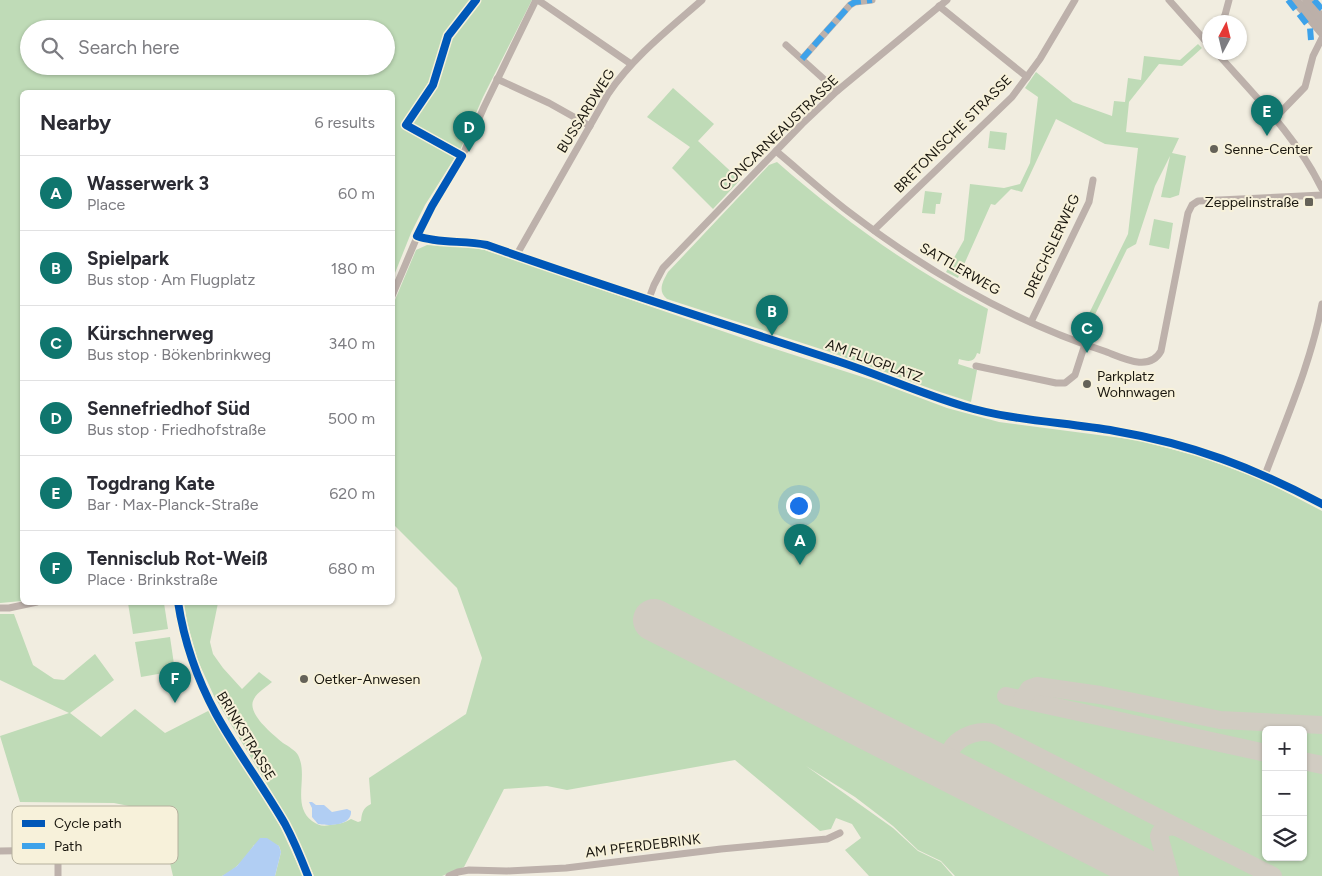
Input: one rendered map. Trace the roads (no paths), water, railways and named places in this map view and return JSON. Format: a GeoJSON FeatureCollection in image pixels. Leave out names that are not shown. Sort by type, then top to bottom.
{"type":"FeatureCollection","features":[{"type":"Feature","properties":{"kind":"main road"},"geometry":{"type":"LineString","coordinates":[[1295,0],[1322,32]]}},
{"type":"Feature","properties":{"kind":"main road"},"geometry":{"type":"LineString","coordinates":[[1307,0],[1322,19]]}},
{"type":"Feature","properties":{"kind":"street"},"geometry":{"type":"LineString","coordinates":[[395,289],[417,236],[432,206],[462,156],[497,79],[537,0],[631,64]]}},
{"type":"Feature","properties":{"kind":"street","name":"BUSSARDWEG"},"geometry":{"type":"LineString","coordinates":[[516,256],[608,94],[631,64],[702,0]]}},
{"type":"Feature","properties":{"kind":"street"},"geometry":{"type":"LineString","coordinates":[[802,58],[850,5],[854,2],[872,0]]}},
{"type":"Feature","properties":{"kind":"street","name":"CONCARNEAUSTRASSE"},"geometry":{"type":"LineString","coordinates":[[648,300],[664,268],[776,150],[837,91],[947,0]]}},
{"type":"Feature","properties":{"kind":"street","name":"BRETONISCHE STRASSE"},"geometry":{"type":"LineString","coordinates":[[874,230],[1012,97],[1040,59],[1076,0]]}},
{"type":"Feature","properties":{"kind":"street"},"geometry":{"type":"LineString","coordinates":[[1169,0],[1202,37]]}},
{"type":"Feature","properties":{"kind":"street"},"geometry":{"type":"LineString","coordinates":[[1225,15],[1228,0]]}},
{"type":"Feature","properties":{"kind":"street"},"geometry":{"type":"LineString","coordinates":[[940,6],[1027,77]]}},
{"type":"Feature","properties":{"kind":"street"},"geometry":{"type":"LineString","coordinates":[[1275,118],[1305,87],[1312,56],[1322,38]]}},
{"type":"Feature","properties":{"kind":"street"},"geometry":{"type":"LineString","coordinates":[[786,45],[837,91]]}},
{"type":"Feature","properties":{"kind":"street"},"geometry":{"type":"LineString","coordinates":[[1223,60],[1275,118],[1302,155],[1322,189]]}},
{"type":"Feature","properties":{"kind":"street"},"geometry":{"type":"LineString","coordinates":[[497,79],[549,103],[590,126]]}},
{"type":"Feature","properties":{"kind":"street","name":"SATTLERWEG"},"geometry":{"type":"LineString","coordinates":[[776,150],[826,194],[874,230],[950,280],[1031,322],[1085,344],[1141,362],[1149,362],[1162,351],[1188,213],[1192,205],[1198,201],[1322,195]]}},
{"type":"Feature","properties":{"kind":"street","name":"DRECHSLERWEG"},"geometry":{"type":"LineString","coordinates":[[1031,322],[1089,202],[1092,180]]}},
{"type":"Feature","properties":{"kind":"street","name":"AM FLUGPLATZ"},"geometry":{"type":"LineString","coordinates":[[417,236],[428,240],[477,243],[850,365],[963,406],[1017,418],[1113,430],[1177,444],[1211,454],[1265,475],[1322,504]]}},
{"type":"Feature","properties":{"kind":"street"},"geometry":{"type":"LineString","coordinates":[[1265,475],[1304,369],[1316,332],[1322,304]]}},
{"type":"Feature","properties":{"kind":"street"},"geometry":{"type":"LineString","coordinates":[[976,366],[1046,381],[1065,383],[1075,375],[1085,344]]}},
{"type":"Feature","properties":{"kind":"street"},"geometry":{"type":"LineString","coordinates":[[0,608],[23,605]]}},
{"type":"Feature","properties":{"kind":"street","name":"BRINKSTRASSE"},"geometry":{"type":"LineString","coordinates":[[178,605],[182,626],[204,690],[216,714],[285,824],[308,876]]}},
{"type":"Feature","properties":{"kind":"street","name":"AM PFERDEBRINK"},"geometry":{"type":"LineString","coordinates":[[449,876],[470,870],[507,871],[566,868],[721,849],[832,838],[840,833]]}},
{"type":"Feature","properties":{"kind":"water"},"geometry":{"type":"Polygon","coordinates":[[[309,802],[316,805],[324,805],[332,812],[347,809],[351,811],[350,816],[348,820],[339,824],[318,824],[312,817],[312,808],[309,802]]]}},
{"type":"Feature","properties":{"kind":"water"},"geometry":{"type":"Polygon","coordinates":[[[260,838],[267,838],[279,846],[281,852],[275,876],[222,876],[237,866],[260,838]]]}},
{"type":"Feature","properties":{"kind":"place","name":"Togdrang Kate"},"geometry":{"type":"Point","coordinates":[1267,136]}},
{"type":"Feature","properties":{"kind":"place","name":"Senne-Center"},"geometry":{"type":"Point","coordinates":[1214,149]}},
{"type":"Feature","properties":{"kind":"place","name":"Sennefriedhof Süd"},"geometry":{"type":"Point","coordinates":[469,152]}},
{"type":"Feature","properties":{"kind":"place","name":"Zeppelinstraße"},"geometry":{"type":"Point","coordinates":[1309,202]}},
{"type":"Feature","properties":{"kind":"place","name":"Spielpark"},"geometry":{"type":"Point","coordinates":[772,336]}},
{"type":"Feature","properties":{"kind":"place","name":"Kürschnerweg"},"geometry":{"type":"Point","coordinates":[1087,353]}},
{"type":"Feature","properties":{"kind":"place","name":"Parkplatz Wohnwagen"},"geometry":{"type":"Point","coordinates":[1087,384]}},
{"type":"Feature","properties":{"kind":"place","name":"Wasserwerk 3"},"geometry":{"type":"Point","coordinates":[800,565]}},
{"type":"Feature","properties":{"kind":"place","name":"Oetker-Anwesen"},"geometry":{"type":"Point","coordinates":[304,679]}},
{"type":"Feature","properties":{"kind":"place","name":"Tennisclub Rot-Weiß"},"geometry":{"type":"Point","coordinates":[175,703]}}]}
